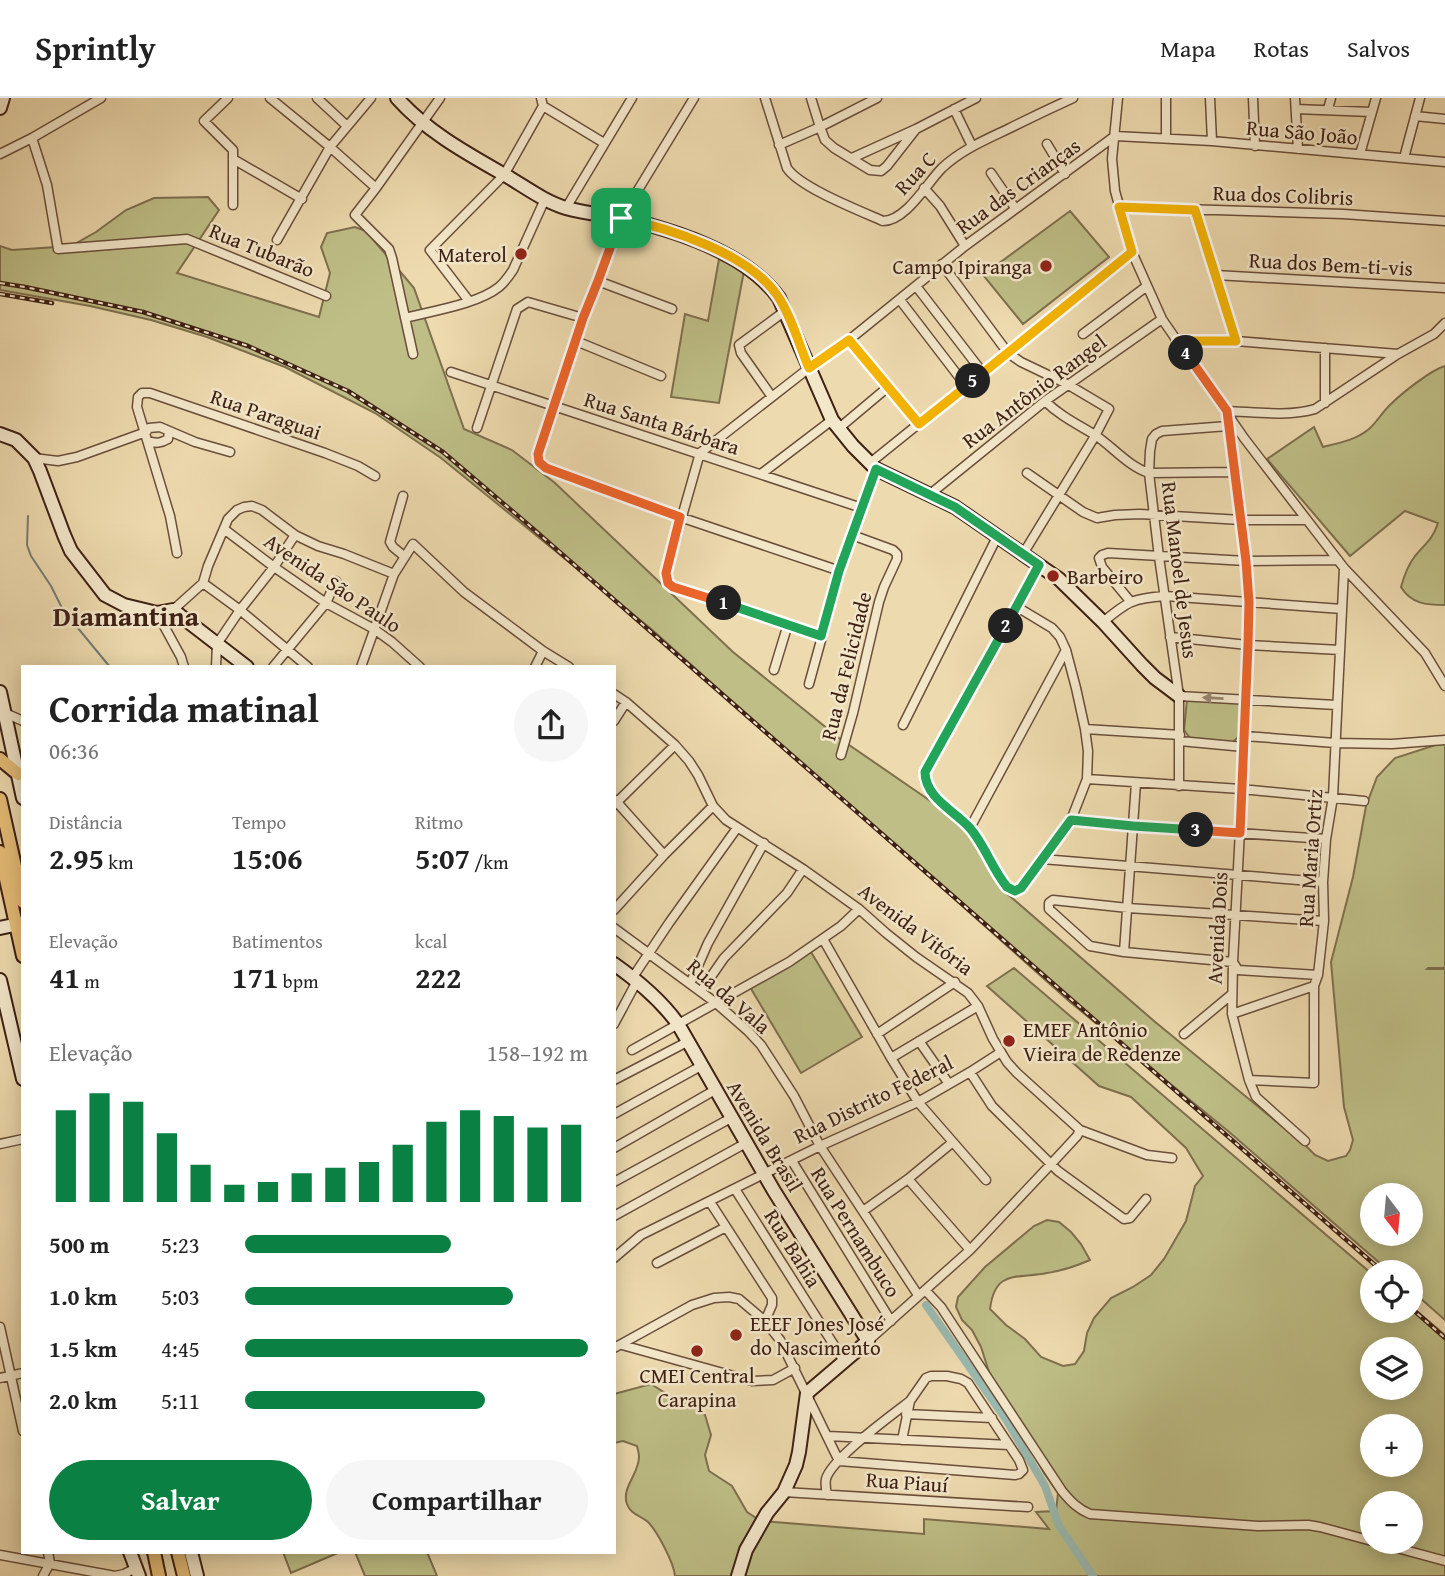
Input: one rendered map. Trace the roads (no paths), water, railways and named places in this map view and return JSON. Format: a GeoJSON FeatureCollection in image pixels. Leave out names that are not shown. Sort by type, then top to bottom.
{"type":"FeatureCollection","features":[{"type":"Feature","properties":{"kind":"main road"},"geometry":{"type":"LineString","coordinates":[[0,759],[18,774]]}},
{"type":"Feature","properties":{"kind":"main road"},"geometry":{"type":"LineString","coordinates":[[0,799],[21,893]]}},
{"type":"Feature","properties":{"kind":"main road"},"geometry":{"type":"LineString","coordinates":[[0,852],[19,924]]}},
{"type":"Feature","properties":{"kind":"main road"},"geometry":{"type":"LineString","coordinates":[[154,1554],[159,1576]]}},
{"type":"Feature","properties":{"kind":"main road"},"geometry":{"type":"LineString","coordinates":[[182,1554],[184,1576]]}},
{"type":"Feature","properties":{"kind":"street"},"geometry":{"type":"LineString","coordinates":[[0,108],[3,98]]}},
{"type":"Feature","properties":{"kind":"street"},"geometry":{"type":"LineString","coordinates":[[0,154],[101,98]]}},
{"type":"Feature","properties":{"kind":"street"},"geometry":{"type":"LineString","coordinates":[[228,98],[204,121],[233,150],[233,205]]}},
{"type":"Feature","properties":{"kind":"street"},"geometry":{"type":"LineString","coordinates":[[270,98],[376,188]]}},
{"type":"Feature","properties":{"kind":"street"},"geometry":{"type":"LineString","coordinates":[[317,98],[347,126]]}},
{"type":"Feature","properties":{"kind":"street"},"geometry":{"type":"LineString","coordinates":[[277,240],[330,147],[371,98]]}},
{"type":"Feature","properties":{"kind":"street"},"geometry":{"type":"LineString","coordinates":[[397,98],[411,115],[423,124],[545,199],[566,208],[621,218],[679,234],[726,255],[770,285],[779,298],[835,425],[873,466],[955,507],[1039,565],[1072,590],[1148,671],[1179,696],[1336,705]]}},
{"type":"Feature","properties":{"kind":"street"},"geometry":{"type":"LineString","coordinates":[[413,354],[392,258],[388,249],[355,215],[440,98]]}},
{"type":"Feature","properties":{"kind":"street"},"geometry":{"type":"LineString","coordinates":[[566,208],[632,98]]}},
{"type":"Feature","properties":{"kind":"street"},"geometry":{"type":"LineString","coordinates":[[694,98],[621,218],[583,318],[538,454],[539,462],[546,468],[680,517],[839,571]]}},
{"type":"Feature","properties":{"kind":"street"},"geometry":{"type":"LineString","coordinates":[[765,98],[779,145],[820,127],[857,102],[877,98]]}},
{"type":"Feature","properties":{"kind":"street"},"geometry":{"type":"LineString","coordinates":[[811,98],[825,140],[870,170],[881,170],[887,166],[916,129]]}},
{"type":"Feature","properties":{"kind":"street"},"geometry":{"type":"LineString","coordinates":[[852,158],[976,98]]}},
{"type":"Feature","properties":{"kind":"street","name":"Rua C"},"geometry":{"type":"LineString","coordinates":[[779,145],[787,168],[804,183],[883,221],[892,220],[898,217],[954,157],[1071,98]]}},
{"type":"Feature","properties":{"kind":"street"},"geometry":{"type":"LineString","coordinates":[[1118,98],[1112,172],[1132,252],[1162,318],[1244,438],[1307,520],[1344,568],[1425,653],[1445,686]]}},
{"type":"Feature","properties":{"kind":"street"},"geometry":{"type":"LineString","coordinates":[[1166,98],[1166,138]]}},
{"type":"Feature","properties":{"kind":"street"},"geometry":{"type":"LineString","coordinates":[[1210,98],[1212,141]]}},
{"type":"Feature","properties":{"kind":"street"},"geometry":{"type":"LineString","coordinates":[[1254,98],[1255,146]]}},
{"type":"Feature","properties":{"kind":"street"},"geometry":{"type":"LineString","coordinates":[[1295,98],[1298,149]]}},
{"type":"Feature","properties":{"kind":"street"},"geometry":{"type":"LineString","coordinates":[[1328,109],[1331,98]]}},
{"type":"Feature","properties":{"kind":"street"},"geometry":{"type":"LineString","coordinates":[[1360,154],[1376,98]]}},
{"type":"Feature","properties":{"kind":"street"},"geometry":{"type":"LineString","coordinates":[[1404,158],[1420,98]]}},
{"type":"Feature","properties":{"kind":"street"},"geometry":{"type":"LineString","coordinates":[[469,301],[430,250],[504,175],[542,102],[604,143]]}},
{"type":"Feature","properties":{"kind":"street"},"geometry":{"type":"LineString","coordinates":[[954,109],[972,146]]}},
{"type":"Feature","properties":{"kind":"street"},"geometry":{"type":"LineString","coordinates":[[1296,109],[1371,112]]}},
{"type":"Feature","properties":{"kind":"street"},"geometry":{"type":"LineString","coordinates":[[1415,116],[1445,119]]}},
{"type":"Feature","properties":{"kind":"street","name":"Rua São João"},"geometry":{"type":"LineString","coordinates":[[1115,136],[1212,141],[1445,162]]}},
{"type":"Feature","properties":{"kind":"street","name":"Rua das Crianças"},"geometry":{"type":"LineString","coordinates":[[700,453],[849,340],[965,246],[1115,136]]}},
{"type":"Feature","properties":{"kind":"street","name":"Rua Tubarão"},"geometry":{"type":"LineString","coordinates":[[32,138],[47,186],[58,249],[187,239],[326,296]]}},
{"type":"Feature","properties":{"kind":"street"},"geometry":{"type":"LineString","coordinates":[[1047,144],[1065,174]]}},
{"type":"Feature","properties":{"kind":"street"},"geometry":{"type":"LineString","coordinates":[[233,159],[302,199]]}},
{"type":"Feature","properties":{"kind":"street"},"geometry":{"type":"LineString","coordinates":[[991,173],[1015,208]]}},
{"type":"Feature","properties":{"kind":"street"},"geometry":{"type":"LineString","coordinates":[[924,188],[940,206],[965,246]]}},
{"type":"Feature","properties":{"kind":"street"},"geometry":{"type":"LineString","coordinates":[[405,318],[469,301],[496,289],[506,281],[545,199]]}},
{"type":"Feature","properties":{"kind":"street","name":"Rua dos Colibris"},"geometry":{"type":"LineString","coordinates":[[1119,207],[1343,214],[1445,221]]}},
{"type":"Feature","properties":{"kind":"street"},"geometry":{"type":"LineString","coordinates":[[1195,210],[1236,341]]}},
{"type":"Feature","properties":{"kind":"street"},"geometry":{"type":"LineString","coordinates":[[808,684],[839,571],[862,508],[873,466],[919,424],[1132,252]]}},
{"type":"Feature","properties":{"kind":"street"},"geometry":{"type":"LineString","coordinates":[[942,264],[1008,353],[1035,370],[1107,406],[1109,411],[1023,554]]}},
{"type":"Feature","properties":{"kind":"street","name":"Rua dos Bem-ti-vis"},"geometry":{"type":"LineString","coordinates":[[1216,275],[1445,288]]}},
{"type":"Feature","properties":{"kind":"street"},"geometry":{"type":"LineString","coordinates":[[598,281],[672,309]]}},
{"type":"Feature","properties":{"kind":"street"},"geometry":{"type":"LineString","coordinates":[[916,286],[983,373]]}},
{"type":"Feature","properties":{"kind":"street"},"geometry":{"type":"LineString","coordinates":[[1083,334],[1147,286]]}},
{"type":"Feature","properties":{"kind":"street"},"geometry":{"type":"LineString","coordinates":[[900,300],[966,386]]}},
{"type":"Feature","properties":{"kind":"street"},"geometry":{"type":"LineString","coordinates":[[477,428],[517,309],[528,302],[583,318]]}},
{"type":"Feature","properties":{"kind":"street"},"geometry":{"type":"LineString","coordinates":[[772,397],[741,353],[739,345],[785,311]]}},
{"type":"Feature","properties":{"kind":"street","name":"Rua Antônio Rangel"},"geometry":{"type":"LineString","coordinates":[[929,495],[1067,384],[1162,318]]}},
{"type":"Feature","properties":{"kind":"street"},"geometry":{"type":"LineString","coordinates":[[1227,411],[1304,412],[1315,409],[1398,354],[1434,334],[1445,323]]}},
{"type":"Feature","properties":{"kind":"street"},"geometry":{"type":"LineString","coordinates":[[849,340],[919,424]]}},
{"type":"Feature","properties":{"kind":"street"},"geometry":{"type":"LineString","coordinates":[[576,341],[661,376]]}},
{"type":"Feature","properties":{"kind":"street"},"geometry":{"type":"LineString","coordinates":[[1178,341],[1236,341],[1398,354]]}},
{"type":"Feature","properties":{"kind":"street"},"geometry":{"type":"LineString","coordinates":[[1325,348],[1325,403]]}},
{"type":"Feature","properties":{"kind":"street","name":"Rua Santa Bárbara"},"geometry":{"type":"LineString","coordinates":[[451,372],[862,508]]}},
{"type":"Feature","properties":{"kind":"street"},"geometry":{"type":"LineString","coordinates":[[761,474],[888,387]]}},
{"type":"Feature","properties":{"kind":"street","name":"Rua Paraguai"},"geometry":{"type":"LineString","coordinates":[[147,437],[137,407],[138,397],[142,393],[150,393],[325,453],[375,476]]}},
{"type":"Feature","properties":{"kind":"street"},"geometry":{"type":"LineString","coordinates":[[1045,401],[1064,418],[1095,436],[1139,469],[1150,473],[1234,472]]}},
{"type":"Feature","properties":{"kind":"street","name":"Avenida Dois"},"geometry":{"type":"LineString","coordinates":[[1227,411],[1249,602],[1232,994],[1232,1014],[1249,1080]]}},
{"type":"Feature","properties":{"kind":"street","name":"Rua Manoel de Jesus"},"geometry":{"type":"LineString","coordinates":[[1179,786],[1179,696],[1154,515],[1150,451],[1152,439],[1156,433],[1162,431],[1228,426]]}},
{"type":"Feature","properties":{"kind":"street"},"geometry":{"type":"LineString","coordinates":[[177,553],[170,516],[147,437],[149,428],[160,427],[230,452]]}},
{"type":"Feature","properties":{"kind":"street"},"geometry":{"type":"LineString","coordinates":[[147,437],[155,443],[163,442],[168,439],[169,432]]}},
{"type":"Feature","properties":{"kind":"street"},"geometry":{"type":"LineString","coordinates":[[0,434],[16,440],[34,458],[71,551],[105,595],[124,605],[157,613],[173,610],[203,583],[232,513],[252,506],[268,513],[295,534],[318,546],[394,574]]}},
{"type":"Feature","properties":{"kind":"street"},"geometry":{"type":"LineString","coordinates":[[34,458],[58,461],[147,437]]}},
{"type":"Feature","properties":{"kind":"street"},"geometry":{"type":"LineString","coordinates":[[700,453],[666,573],[668,583],[673,587],[821,636]]}},
{"type":"Feature","properties":{"kind":"street"},"geometry":{"type":"LineString","coordinates":[[1027,472],[1091,517],[1126,514],[1241,520],[1307,520]]}},
{"type":"Feature","properties":{"kind":"street"},"geometry":{"type":"LineString","coordinates":[[403,496],[390,542],[405,556]]}},
{"type":"Feature","properties":{"kind":"street","name":"Avenida São Paulo"},"geometry":{"type":"LineString","coordinates":[[224,529],[326,603],[393,642],[418,665]]}},
{"type":"Feature","properties":{"kind":"street"},"geometry":{"type":"LineString","coordinates":[[216,665],[217,643],[274,567],[295,534]]}},
{"type":"Feature","properties":{"kind":"street","name":"Rua da Felicidade"},"geometry":{"type":"LineString","coordinates":[[841,755],[879,601],[897,559],[893,550],[852,535]]}},
{"type":"Feature","properties":{"kind":"street"},"geometry":{"type":"LineString","coordinates":[[902,725],[997,537]]}},
{"type":"Feature","properties":{"kind":"street"},"geometry":{"type":"LineString","coordinates":[[362,665],[394,574],[413,544],[464,592],[566,665]]}},
{"type":"Feature","properties":{"kind":"street"},"geometry":{"type":"LineString","coordinates":[[1130,601],[1102,567],[1099,558],[1102,555],[1246,561],[1338,560]]}},
{"type":"Feature","properties":{"kind":"street"},"geometry":{"type":"LineString","coordinates":[[1017,607],[1052,628],[1060,637],[1066,650],[1088,751],[1087,779],[1071,820],[1021,888],[1015,891],[1007,887],[970,828],[929,790],[925,772],[1039,565]]}},
{"type":"Feature","properties":{"kind":"street","name":"Rua Maria Ortiz"},"geometry":{"type":"LineString","coordinates":[[1249,1080],[1314,1083],[1314,986],[1318,975],[1324,921],[1326,839],[1333,797],[1344,568]]}},
{"type":"Feature","properties":{"kind":"street"},"geometry":{"type":"LineString","coordinates":[[275,665],[326,603],[336,581]]}},
{"type":"Feature","properties":{"kind":"street"},"geometry":{"type":"LineString","coordinates":[[203,583],[306,665]]}},
{"type":"Feature","properties":{"kind":"street"},"geometry":{"type":"LineString","coordinates":[[1103,622],[1130,601],[1165,596],[1342,609]]}},
{"type":"Feature","properties":{"kind":"street"},"geometry":{"type":"LineString","coordinates":[[173,610],[244,665]]}},
{"type":"Feature","properties":{"kind":"street"},"geometry":{"type":"LineString","coordinates":[[157,613],[183,665]]}},
{"type":"Feature","properties":{"kind":"street"},"geometry":{"type":"LineString","coordinates":[[774,670],[788,624]]}},
{"type":"Feature","properties":{"kind":"street"},"geometry":{"type":"LineString","coordinates":[[1170,637],[1340,650]]}},
{"type":"Feature","properties":{"kind":"street"},"geometry":{"type":"LineString","coordinates":[[970,828],[1066,650]]}},
{"type":"Feature","properties":{"kind":"street"},"geometry":{"type":"LineString","coordinates":[[535,665],[543,651]]}},
{"type":"Feature","properties":{"kind":"street"},"geometry":{"type":"LineString","coordinates":[[0,692],[21,788]]}},
{"type":"Feature","properties":{"kind":"street","name":"Avenida Vitória"},"geometry":{"type":"LineString","coordinates":[[616,695],[675,745],[689,761],[719,814],[859,909],[916,957],[968,993],[978,1006],[993,1039],[1017,1073],[1080,1130]]}},
{"type":"Feature","properties":{"kind":"street"},"geometry":{"type":"LineString","coordinates":[[616,718],[626,702]]}},
{"type":"Feature","properties":{"kind":"street"},"geometry":{"type":"LineString","coordinates":[[5,713],[21,720]]}},
{"type":"Feature","properties":{"kind":"street"},"geometry":{"type":"LineString","coordinates":[[1085,729],[1244,747]]}},
{"type":"Feature","properties":{"kind":"street"},"geometry":{"type":"LineString","coordinates":[[1245,736],[1335,743],[1392,744],[1445,740]]}},
{"type":"Feature","properties":{"kind":"street"},"geometry":{"type":"LineString","coordinates":[[616,801],[675,745]]}},
{"type":"Feature","properties":{"kind":"street"},"geometry":{"type":"LineString","coordinates":[[1087,779],[1241,789],[1364,801]]}},
{"type":"Feature","properties":{"kind":"street"},"geometry":{"type":"LineString","coordinates":[[1124,951],[1136,783]]}},
{"type":"Feature","properties":{"kind":"street"},"geometry":{"type":"LineString","coordinates":[[616,803],[664,855]]}},
{"type":"Feature","properties":{"kind":"street"},"geometry":{"type":"LineString","coordinates":[[616,908],[713,806]]}},
{"type":"Feature","properties":{"kind":"street"},"geometry":{"type":"LineString","coordinates":[[1071,820],[1326,839]]}},
{"type":"Feature","properties":{"kind":"street"},"geometry":{"type":"LineString","coordinates":[[616,1020],[649,953],[737,828]]}},
{"type":"Feature","properties":{"kind":"street"},"geometry":{"type":"LineString","coordinates":[[690,984],[708,943],[764,843]]}},
{"type":"Feature","properties":{"kind":"street"},"geometry":{"type":"LineString","coordinates":[[1042,859],[1323,882]]}},
{"type":"Feature","properties":{"kind":"street"},"geometry":{"type":"LineString","coordinates":[[701,992],[724,958],[787,894],[803,869]]}},
{"type":"Feature","properties":{"kind":"street"},"geometry":{"type":"LineString","coordinates":[[1318,975],[1238,970],[1233,962],[1090,946],[1049,909],[1049,903],[1053,901],[1324,921]]}},
{"type":"Feature","properties":{"kind":"street"},"geometry":{"type":"LineString","coordinates":[[632,1050],[789,962],[841,926],[859,909]]}},
{"type":"Feature","properties":{"kind":"street"},"geometry":{"type":"LineString","coordinates":[[0,928],[19,924]]}},
{"type":"Feature","properties":{"kind":"street","name":"Rua da Vala"},"geometry":{"type":"LineString","coordinates":[[616,929],[716,1003],[748,1031],[773,1062],[820,1146],[863,1211],[922,1292],[941,1307],[1073,1505],[1090,1514],[1240,1525],[1308,1525],[1360,1538]]}},
{"type":"Feature","properties":{"kind":"street"},"geometry":{"type":"LineString","coordinates":[[823,939],[918,1102],[986,1181]]}},
{"type":"Feature","properties":{"kind":"street","name":"Avenida Brasil"},"geometry":{"type":"LineString","coordinates":[[616,965],[635,979],[678,1024],[764,1174],[868,1341]]}},
{"type":"Feature","properties":{"kind":"street"},"geometry":{"type":"LineString","coordinates":[[0,980],[21,1070]]}},
{"type":"Feature","properties":{"kind":"street"},"geometry":{"type":"LineString","coordinates":[[877,1034],[955,982]]}},
{"type":"Feature","properties":{"kind":"street"},"geometry":{"type":"LineString","coordinates":[[1232,1014],[1314,986]]}},
{"type":"Feature","properties":{"kind":"street"},"geometry":{"type":"LineString","coordinates":[[1184,1034],[1232,994]]}},
{"type":"Feature","properties":{"kind":"street"},"geometry":{"type":"LineString","coordinates":[[891,1058],[978,1006]]}},
{"type":"Feature","properties":{"kind":"street"},"geometry":{"type":"LineString","coordinates":[[919,1041],[949,1084]]}},
{"type":"Feature","properties":{"kind":"street"},"geometry":{"type":"LineString","coordinates":[[616,1079],[687,1042]]}},
{"type":"Feature","properties":{"kind":"street","name":"Rua Distrito Federal"},"geometry":{"type":"LineString","coordinates":[[616,1256],[640,1235],[820,1146],[918,1102],[1001,1052]]}},
{"type":"Feature","properties":{"kind":"street"},"geometry":{"type":"LineString","coordinates":[[616,1113],[701,1066]]}},
{"type":"Feature","properties":{"kind":"street"},"geometry":{"type":"LineString","coordinates":[[970,1072],[992,1106],[1068,1179],[1124,1219],[1130,1218],[1146,1199]]}},
{"type":"Feature","properties":{"kind":"street"},"geometry":{"type":"LineString","coordinates":[[1249,1080],[1256,1097],[1305,1141]]}},
{"type":"Feature","properties":{"kind":"street"},"geometry":{"type":"LineString","coordinates":[[616,1146],[715,1090]]}},
{"type":"Feature","properties":{"kind":"street"},"geometry":{"type":"LineString","coordinates":[[616,1181],[731,1118]]}},
{"type":"Feature","properties":{"kind":"street"},"geometry":{"type":"LineString","coordinates":[[738,1576],[746,1550],[767,1513],[784,1492],[798,1459],[807,1393],[970,1250],[1080,1130],[1147,1155],[1172,1158]]}},
{"type":"Feature","properties":{"kind":"street"},"geometry":{"type":"LineString","coordinates":[[0,1144],[21,1139]]}},
{"type":"Feature","properties":{"kind":"street"},"geometry":{"type":"LineString","coordinates":[[863,1211],[953,1142]]}},
{"type":"Feature","properties":{"kind":"street"},"geometry":{"type":"LineString","coordinates":[[616,1215],[746,1143]]}},
{"type":"Feature","properties":{"kind":"street","name":"Rua Pernambuco"},"geometry":{"type":"LineString","coordinates":[[792,1160],[891,1321]]}},
{"type":"Feature","properties":{"kind":"street"},"geometry":{"type":"LineString","coordinates":[[908,1179],[970,1250]]}},
{"type":"Feature","properties":{"kind":"street","name":"Rua Bahia"},"geometry":{"type":"LineString","coordinates":[[735,1189],[844,1361]]}},
{"type":"Feature","properties":{"kind":"street"},"geometry":{"type":"LineString","coordinates":[[710,1202],[772,1298],[765,1321]]}},
{"type":"Feature","properties":{"kind":"street"},"geometry":{"type":"LineString","coordinates":[[657,1263],[726,1227]]}},
{"type":"Feature","properties":{"kind":"street"},"geometry":{"type":"LineString","coordinates":[[618,1346],[692,1305],[714,1298],[739,1299],[765,1321],[780,1339],[839,1461]]}},
{"type":"Feature","properties":{"kind":"street"},"geometry":{"type":"LineString","coordinates":[[0,1327],[21,1422]]}},
{"type":"Feature","properties":{"kind":"street"},"geometry":{"type":"LineString","coordinates":[[618,1346],[752,1381],[773,1380],[795,1368]]}},
{"type":"Feature","properties":{"kind":"street"},"geometry":{"type":"LineString","coordinates":[[0,1378],[21,1373]]}},
{"type":"Feature","properties":{"kind":"street"},"geometry":{"type":"LineString","coordinates":[[839,1461],[1014,1475],[1021,1473],[1022,1466],[992,1418],[974,1391],[961,1379],[931,1376],[923,1382],[910,1401],[902,1440]]}},
{"type":"Feature","properties":{"kind":"street"},"geometry":{"type":"LineString","coordinates":[[827,1495],[826,1479],[830,1471],[863,1437],[910,1401]]}},
{"type":"Feature","properties":{"kind":"street"},"geometry":{"type":"LineString","coordinates":[[906,1413],[992,1418]]}},
{"type":"Feature","properties":{"kind":"street"},"geometry":{"type":"LineString","coordinates":[[828,1436],[1009,1445]]}},
{"type":"Feature","properties":{"kind":"street","name":"Rua Piauí"},"geometry":{"type":"LineString","coordinates":[[784,1492],[1028,1507]]}},
{"type":"Feature","properties":{"kind":"street"},"geometry":{"type":"LineString","coordinates":[[43,1576],[50,1563],[48,1554]]}},
{"type":"Feature","properties":{"kind":"street"},"geometry":{"type":"LineString","coordinates":[[182,1554],[197,1576]]}},
{"type":"Feature","properties":{"kind":"street"},"geometry":{"type":"LineString","coordinates":[[1420,1554],[1445,1561]]}},
{"type":"Feature","properties":{"kind":"street"},"geometry":{"type":"LineString","coordinates":[[0,1555],[115,1576],[124,1574],[133,1567]]}},
{"type":"Feature","properties":{"kind":"waterway"},"geometry":{"type":"LineString","coordinates":[[28,516],[27,545],[31,556],[63,610],[108,665]]}},
{"type":"Feature","properties":{"kind":"waterway"},"geometry":{"type":"LineString","coordinates":[[926,1305],[1007,1421],[1045,1486],[1059,1526],[1093,1576]]}},
{"type":"Feature","properties":{"kind":"railway"},"geometry":{"type":"LineString","coordinates":[[0,283],[143,312],[248,346],[348,391],[443,452],[1369,1260]]}},
{"type":"Feature","properties":{"kind":"railway"},"geometry":{"type":"LineString","coordinates":[[0,294],[52,303]]}},
{"type":"Feature","properties":{"kind":"railway"},"geometry":{"type":"LineString","coordinates":[[1423,1319],[1445,1338]]}},
{"type":"Feature","properties":{"kind":"place","name":"Materol"},"geometry":{"type":"Point","coordinates":[521,254]}},
{"type":"Feature","properties":{"kind":"place","name":"Campo Ipiranga"},"geometry":{"type":"Point","coordinates":[1046,266]}},
{"type":"Feature","properties":{"kind":"place","name":"Barbeiro"},"geometry":{"type":"Point","coordinates":[1053,576]}},
{"type":"Feature","properties":{"kind":"place","name":"EMEF Antônio Vieira de Redenze"},"geometry":{"type":"Point","coordinates":[1009,1041]}},
{"type":"Feature","properties":{"kind":"place","name":"EEEF Jones José do Nascimento"},"geometry":{"type":"Point","coordinates":[736,1335]}},
{"type":"Feature","properties":{"kind":"place","name":"CMEI Central Carapina"},"geometry":{"type":"Point","coordinates":[697,1351]}},
{"type":"Feature","properties":{"kind":"district","name":"Diamantina"},"geometry":{"type":"Point","coordinates":[126,615]}}]}
